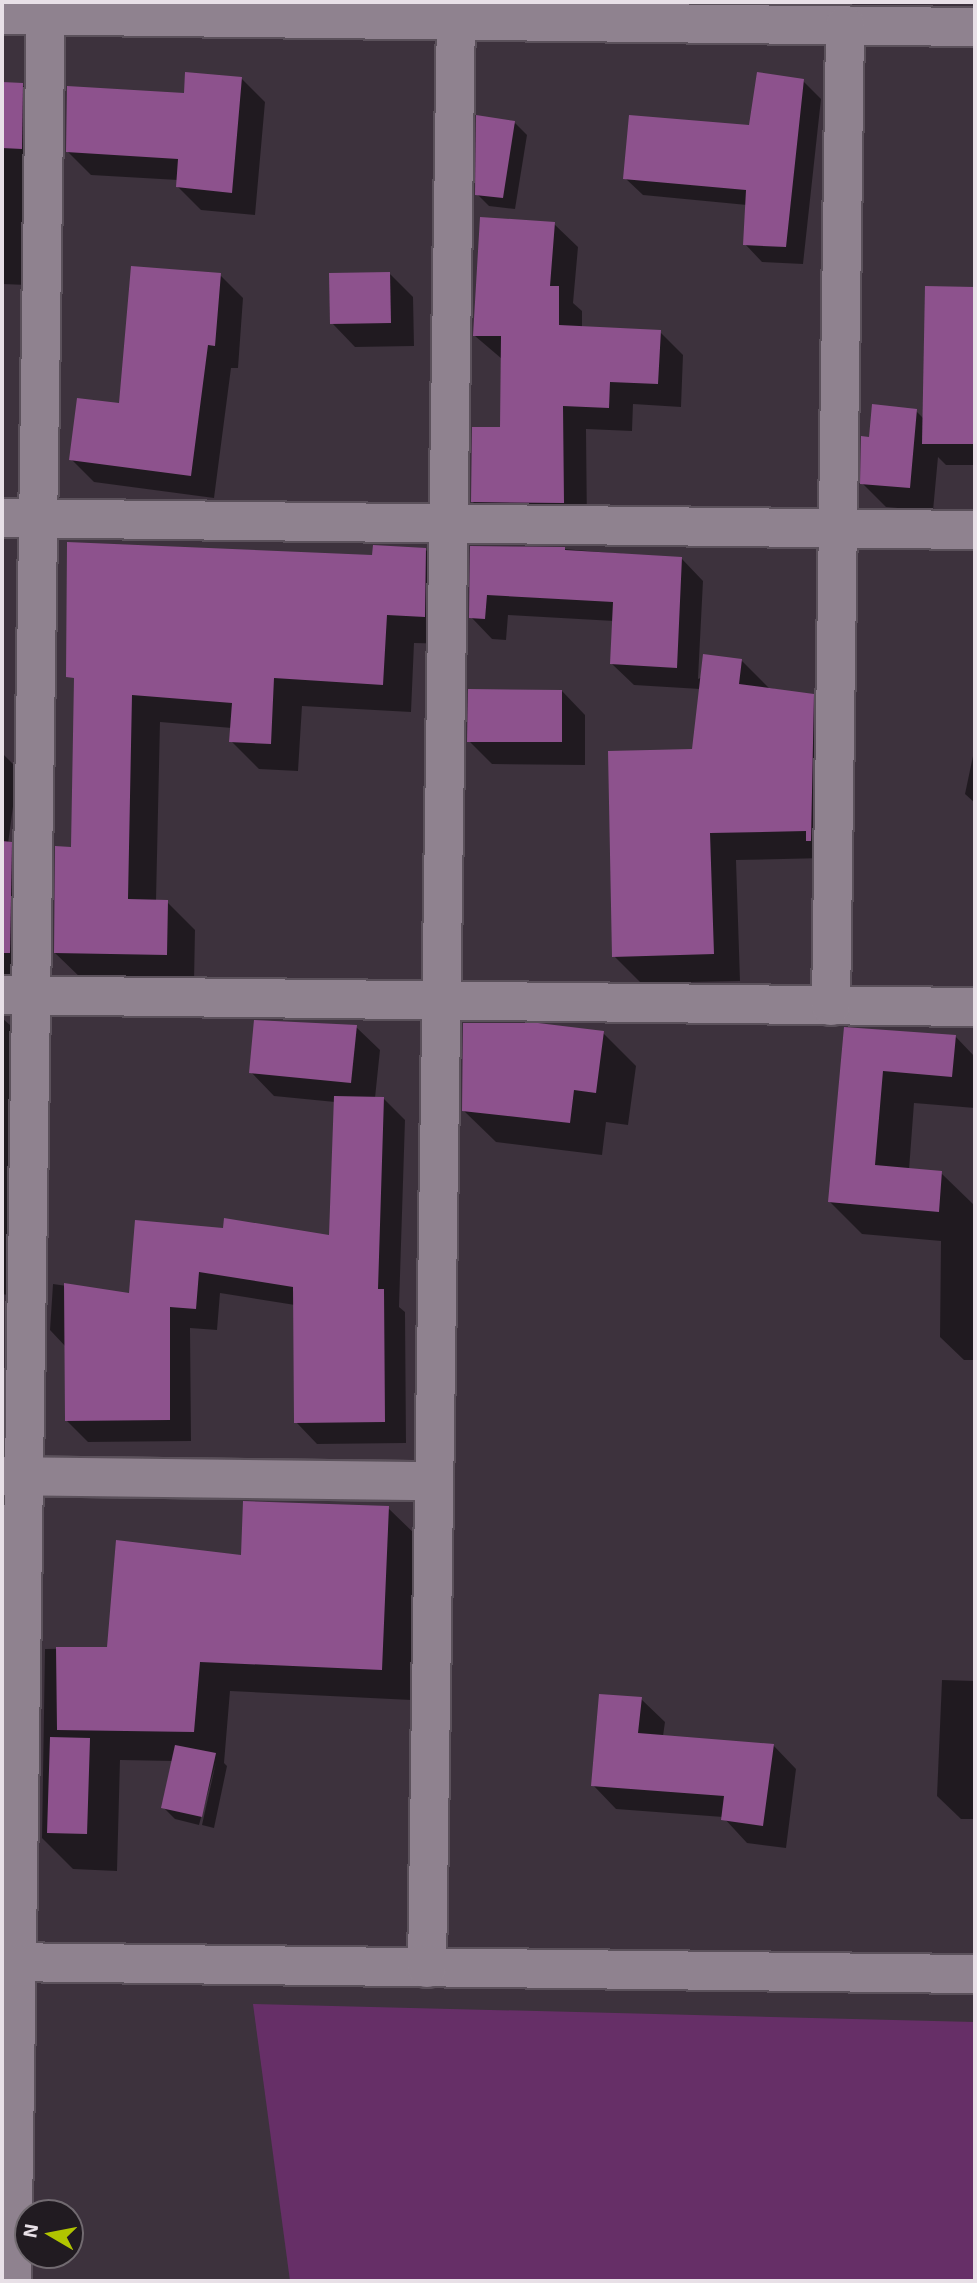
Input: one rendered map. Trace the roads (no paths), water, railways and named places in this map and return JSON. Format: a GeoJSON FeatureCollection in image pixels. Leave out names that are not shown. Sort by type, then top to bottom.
{"type":"FeatureCollection","features":[{"type":"Feature","properties":{"kind":"street"},"geometry":{"type":"LineString","coordinates":[[12,2281],[9,1962],[20,518],[46,8]]}},
{"type":"Feature","properties":{"kind":"street"},"geometry":{"type":"LineString","coordinates":[[2,15],[46,8],[456,11],[975,27]]}},
{"type":"Feature","properties":{"kind":"street"},"geometry":{"type":"LineString","coordinates":[[428,1968],[456,11]]}},
{"type":"Feature","properties":{"kind":"street"},"geometry":{"type":"LineString","coordinates":[[831,1006],[845,25]]}},
{"type":"Feature","properties":{"kind":"street"},"geometry":{"type":"LineString","coordinates":[[20,518],[975,530]]}},
{"type":"Feature","properties":{"kind":"street"},"geometry":{"type":"LineString","coordinates":[[17,995],[975,1007]]}},
{"type":"Feature","properties":{"kind":"street"},"geometry":{"type":"LineString","coordinates":[[13,1476],[434,1481]]}},
{"type":"Feature","properties":{"kind":"street"},"geometry":{"type":"LineString","coordinates":[[9,1962],[975,1974]]}}]}
